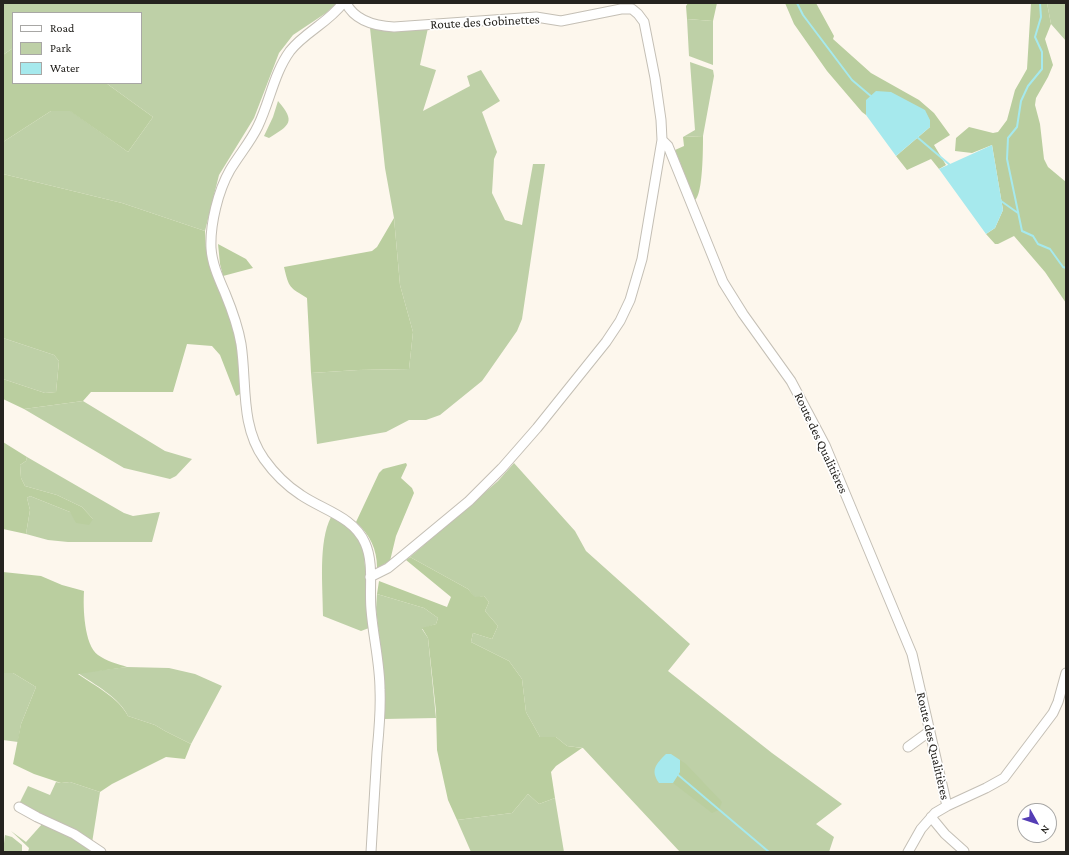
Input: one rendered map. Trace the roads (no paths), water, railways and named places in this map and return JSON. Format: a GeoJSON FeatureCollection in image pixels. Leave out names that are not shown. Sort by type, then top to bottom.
{"type":"FeatureCollection","features":[{"type":"Feature","properties":{"kind":"street","name":"Route des Gobinettes"},"geometry":{"type":"LineString","coordinates":[[344,3],[356,15],[366,22],[374,25],[394,27],[536,17],[561,21],[621,10],[633,6]]}},
{"type":"Feature","properties":{"kind":"street"},"geometry":{"type":"LineString","coordinates":[[344,3],[328,19],[297,44],[280,66],[268,105],[258,127],[230,170],[220,191],[213,224],[211,248],[215,267],[233,313],[237,328],[242,353],[247,418],[251,435],[258,449],[271,468],[291,488],[310,501],[345,520],[359,532],[366,545],[368,553],[371,607],[380,690],[371,852]]}},
{"type":"Feature","properties":{"kind":"street","name":"Route des Qualitières"},"geometry":{"type":"LineString","coordinates":[[633,6],[644,22],[657,92],[662,140],[668,146],[725,287],[792,380],[825,445],[912,654],[947,806]]}},
{"type":"Feature","properties":{"kind":"street"},"geometry":{"type":"LineString","coordinates":[[370,578],[393,564],[486,485],[532,434],[557,401],[592,360],[614,329],[630,300],[638,276],[662,140]]}},
{"type":"Feature","properties":{"kind":"street"},"geometry":{"type":"LineString","coordinates":[[908,852],[921,829],[932,817],[947,806],[1004,778],[1053,713],[1066,673]]}},
{"type":"Feature","properties":{"kind":"street"},"geometry":{"type":"LineString","coordinates":[[908,747],[930,731]]}},
{"type":"Feature","properties":{"kind":"street"},"geometry":{"type":"LineString","coordinates":[[19,807],[74,834],[101,852]]}},
{"type":"Feature","properties":{"kind":"street"},"geometry":{"type":"LineString","coordinates":[[932,817],[945,834],[964,851]]}},
{"type":"Feature","properties":{"kind":"water"},"geometry":{"type":"Polygon","coordinates":[[[876,91],[891,92],[925,110],[930,120],[930,127],[896,156],[866,115],[866,100],[876,91]]]}},
{"type":"Feature","properties":{"kind":"water"},"geometry":{"type":"Polygon","coordinates":[[[992,145],[1003,210],[995,228],[986,234],[939,169],[992,145]]]}},
{"type":"Feature","properties":{"kind":"water"},"geometry":{"type":"Polygon","coordinates":[[[666,754],[671,754],[680,760],[680,772],[673,783],[659,783],[655,774],[655,767],[666,754]]]}},
{"type":"Feature","properties":{"kind":"waterway"},"geometry":{"type":"LineString","coordinates":[[797,3],[803,15],[852,80],[872,97]]}},
{"type":"Feature","properties":{"kind":"waterway"},"geometry":{"type":"LineString","coordinates":[[1040,3],[1041,17],[1035,37],[1042,52],[1042,69],[1028,86],[1021,101],[1017,127],[1008,138],[1007,159],[1022,231],[1033,236],[1038,244],[1050,249],[1063,267],[1066,268]]}},
{"type":"Feature","properties":{"kind":"waterway"},"geometry":{"type":"LineString","coordinates":[[917,137],[950,165]]}},
{"type":"Feature","properties":{"kind":"waterway"},"geometry":{"type":"LineString","coordinates":[[1001,201],[1018,213]]}},
{"type":"Feature","properties":{"kind":"waterway"},"geometry":{"type":"LineString","coordinates":[[677,774],[769,852]]}}]}
